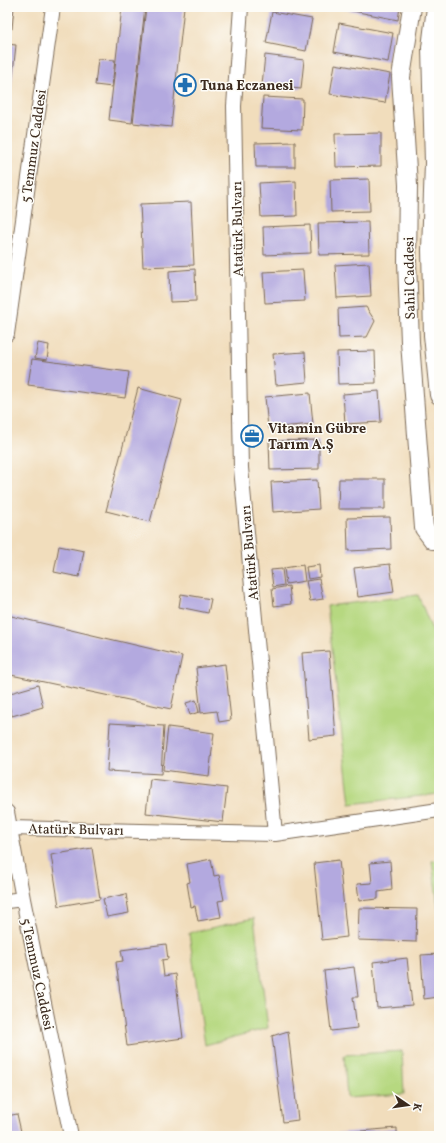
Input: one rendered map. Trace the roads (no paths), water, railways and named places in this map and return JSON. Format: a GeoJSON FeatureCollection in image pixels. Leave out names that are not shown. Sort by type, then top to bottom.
{"type":"FeatureCollection","features":[{"type":"Feature","properties":{"kind":"street","name":"5 Temmuz Caddesi"},"geometry":{"type":"LineString","coordinates":[[7,334],[53,7]]}},
{"type":"Feature","properties":{"kind":"street","name":"Atatürk Bulvarı"},"geometry":{"type":"LineString","coordinates":[[10,828],[275,834],[241,468],[234,106],[241,7]]}},
{"type":"Feature","properties":{"kind":"street","name":"Sahil Caddesi"},"geometry":{"type":"LineString","coordinates":[[412,7],[401,77],[408,184],[407,262],[410,342],[424,528],[433,540],[439,540]]}},
{"type":"Feature","properties":{"kind":"street","name":"Sahil Caddesi"},"geometry":{"type":"LineString","coordinates":[[436,7],[431,48],[434,163],[431,250],[432,335],[439,395]]}},
{"type":"Feature","properties":{"kind":"street"},"geometry":{"type":"LineString","coordinates":[[275,834],[439,810]]}},
{"type":"Feature","properties":{"kind":"street","name":"5 Temmuz Caddesi"},"geometry":{"type":"LineString","coordinates":[[7,812],[71,1136]]}},
{"type":"Feature","properties":{"kind":"street"},"geometry":{"type":"LineString","coordinates":[[7,901],[23,899]]}},
{"type":"Feature","properties":{"kind":"place","name":"Tuna Eczanesi"},"geometry":{"type":"Point","coordinates":[185,85]}},
{"type":"Feature","properties":{"kind":"place","name":"Vitamin Gübre Tarım A.Ş"},"geometry":{"type":"Point","coordinates":[252,436]}}]}
